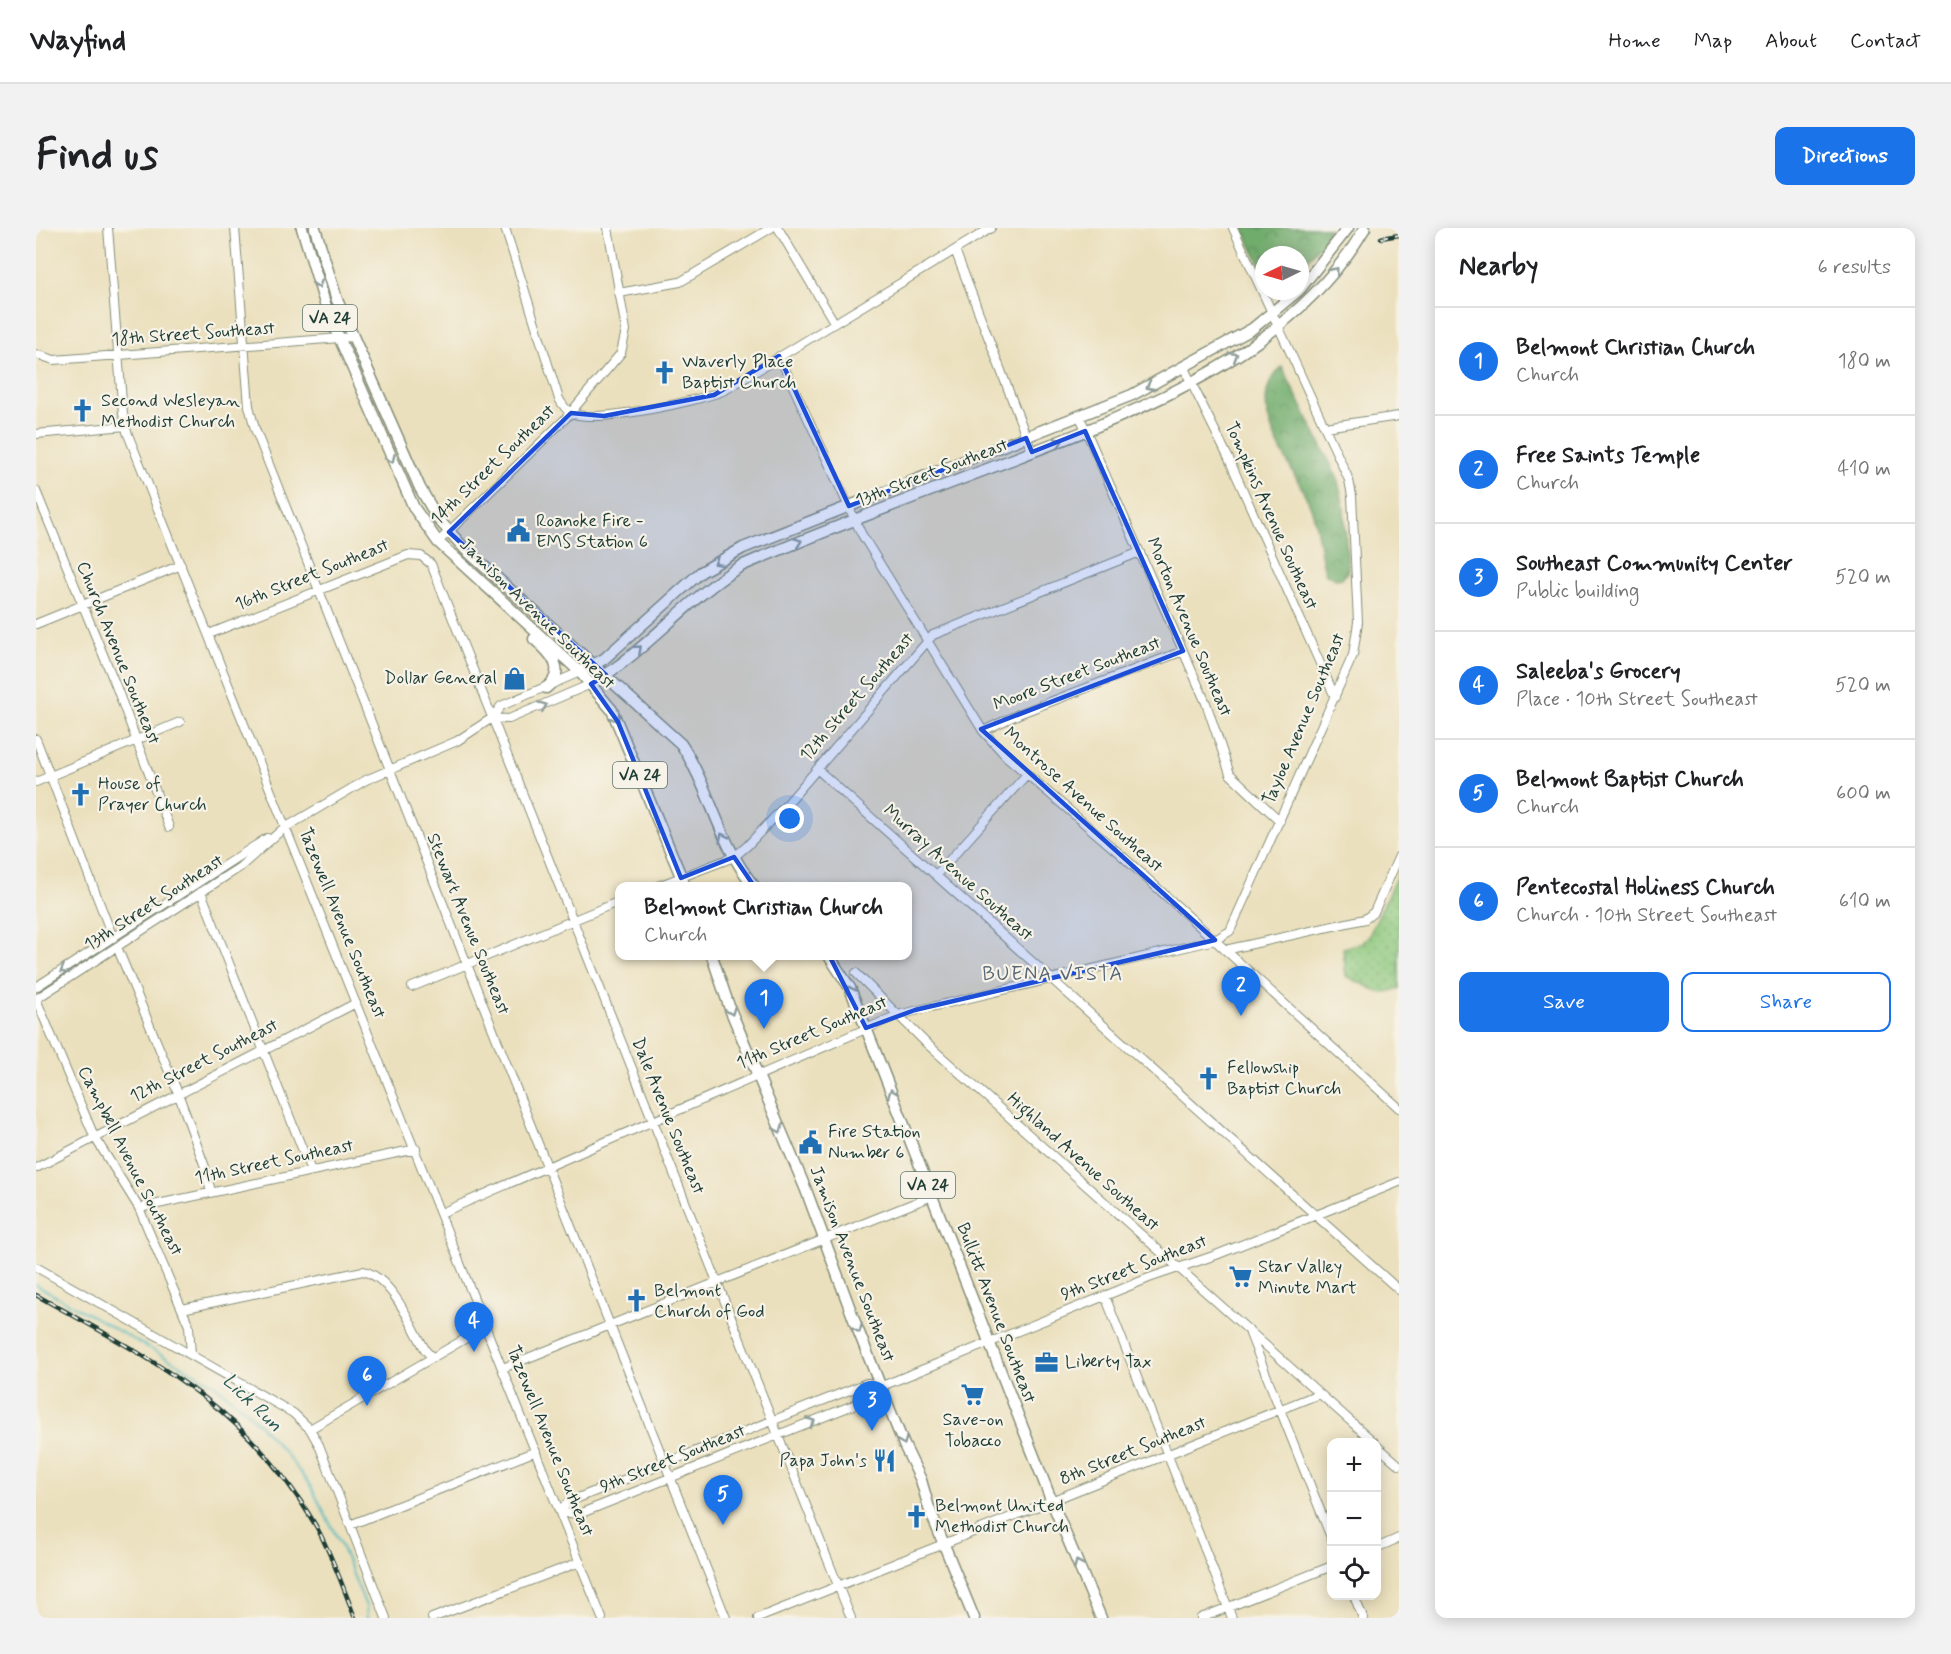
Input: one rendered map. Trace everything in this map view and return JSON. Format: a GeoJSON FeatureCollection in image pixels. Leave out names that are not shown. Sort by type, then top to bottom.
{"type":"FeatureCollection","features":[{"type":"Feature","properties":{"kind":"main road","name":"VA 24"},"geometry":{"type":"LineString","coordinates":[[302,228],[320,292],[339,339]]}},
{"type":"Feature","properties":{"kind":"main road","name":"VA 24"},"geometry":{"type":"LineString","coordinates":[[315,228],[331,284],[353,337]]}},
{"type":"Feature","properties":{"kind":"main road","name":"13th Street Southeast"},"geometry":{"type":"LineString","coordinates":[[1309,277],[1348,228]]}},
{"type":"Feature","properties":{"kind":"main road","name":"13th Street Southeast"},"geometry":{"type":"LineString","coordinates":[[591,684],[606,675],[719,579],[741,566],[1085,431],[1191,381],[1278,327],[1325,284],[1365,228]]}},
{"type":"Feature","properties":{"kind":"main road","name":"13th Street Southeast"},"geometry":{"type":"LineString","coordinates":[[580,672],[604,659],[677,593],[718,561],[764,539],[1080,417],[1131,395],[1245,333],[1287,300]]}},
{"type":"Feature","properties":{"kind":"main road","name":"Jamison Avenue Southeast"},"geometry":{"type":"LineString","coordinates":[[353,337],[420,488],[449,532],[606,675]]}},
{"type":"Feature","properties":{"kind":"main road","name":"Jamison Avenue Southeast"},"geometry":{"type":"LineString","coordinates":[[339,339],[414,508],[438,542],[580,672],[618,722],[683,882]]}},
{"type":"Feature","properties":{"kind":"main road"},"geometry":{"type":"LineString","coordinates":[[524,620],[534,639],[551,654],[557,664],[555,679],[546,688]]}},
{"type":"Feature","properties":{"kind":"main road","name":"VA 24"},"geometry":{"type":"LineString","coordinates":[[606,675],[681,744],[700,777],[722,837],[751,882]]}},
{"type":"Feature","properties":{"kind":"main road","name":"Jamison Avenue Southeast"},"geometry":{"type":"LineString","coordinates":[[714,960],[974,1618]]}},
{"type":"Feature","properties":{"kind":"main road","name":"Bullitt Avenue Southeast"},"geometry":{"type":"LineString","coordinates":[[832,960],[850,988],[1052,1502],[1101,1618]]}},
{"type":"Feature","properties":{"kind":"street","name":"Tazewell Avenue Southeast"},"geometry":{"type":"LineString","coordinates":[[108,228],[126,426],[602,1618]]}},
{"type":"Feature","properties":{"kind":"street","name":"Stewart Avenue Southeast"},"geometry":{"type":"LineString","coordinates":[[235,228],[249,406],[255,429],[317,591],[726,1618]]}},
{"type":"Feature","properties":{"kind":"street"},"geometry":{"type":"LineString","coordinates":[[505,228],[554,387],[559,399],[571,413],[624,346],[626,330],[608,228]]}},
{"type":"Feature","properties":{"kind":"street"},"geometry":{"type":"LineString","coordinates":[[620,293],[680,282],[771,228]]}},
{"type":"Feature","properties":{"kind":"street"},"geometry":{"type":"LineString","coordinates":[[778,228],[834,322]]}},
{"type":"Feature","properties":{"kind":"street","name":"14th Street Southeast"},"geometry":{"type":"LineString","coordinates":[[438,542],[571,413],[603,416],[714,395],[991,228]]}},
{"type":"Feature","properties":{"kind":"street","name":"Tayloe Avenue Southeast"},"geometry":{"type":"LineString","coordinates":[[1215,940],[1230,932],[1280,821],[1353,655],[1358,622],[1352,496],[1344,467],[1233,228]]}},
{"type":"Feature","properties":{"kind":"street"},"geometry":{"type":"LineString","coordinates":[[955,250],[1032,452]]}},
{"type":"Feature","properties":{"kind":"street","name":"18th Street Southeast"},"geometry":{"type":"LineString","coordinates":[[36,354],[54,360],[353,337]]}},
{"type":"Feature","properties":{"kind":"street","name":"Montrose Avenue Southeast"},"geometry":{"type":"LineString","coordinates":[[780,356],[855,520],[983,731],[1027,774],[1215,940],[1399,1108]]}},
{"type":"Feature","properties":{"kind":"street","name":"Tompkins Avenue Southeast"},"geometry":{"type":"LineString","coordinates":[[1184,368],[1229,459],[1335,697]]}},
{"type":"Feature","properties":{"kind":"street"},"geometry":{"type":"LineString","coordinates":[[1325,427],[1399,416]]}},
{"type":"Feature","properties":{"kind":"street","name":"Morton Avenue Southeast"},"geometry":{"type":"LineString","coordinates":[[1080,417],[1206,704],[1230,774],[1280,821]]}},
{"type":"Feature","properties":{"kind":"street"},"geometry":{"type":"LineString","coordinates":[[36,434],[126,426]]}},
{"type":"Feature","properties":{"kind":"street","name":"Church Avenue Southeast"},"geometry":{"type":"LineString","coordinates":[[37,497],[169,827]]}},
{"type":"Feature","properties":{"kind":"street","name":"12th Street Southeast"},"geometry":{"type":"LineString","coordinates":[[683,882],[734,857],[770,823],[936,632],[1140,552]]}},
{"type":"Feature","properties":{"kind":"street","name":"16th Street Southeast"},"geometry":{"type":"LineString","coordinates":[[209,634],[414,554],[432,564],[456,626]]}},
{"type":"Feature","properties":{"kind":"street"},"geometry":{"type":"LineString","coordinates":[[36,624],[181,565]]}},
{"type":"Feature","properties":{"kind":"street","name":"Dale Avenue Southeast"},"geometry":{"type":"LineString","coordinates":[[456,626],[851,1618]]}},
{"type":"Feature","properties":{"kind":"street","name":"Moore Street Southeast"},"geometry":{"type":"LineString","coordinates":[[983,731],[1021,713],[1183,651]]}},
{"type":"Feature","properties":{"kind":"street","name":"13th Street Southeast"},"geometry":{"type":"LineString","coordinates":[[36,987],[285,827],[388,769],[457,741],[492,718],[501,706],[580,672]]}},
{"type":"Feature","properties":{"kind":"street","name":"13th Street Southeast"},"geometry":{"type":"LineString","coordinates":[[492,718],[509,719],[591,684]]}},
{"type":"Feature","properties":{"kind":"street"},"geometry":{"type":"LineString","coordinates":[[36,782],[180,722]]}},
{"type":"Feature","properties":{"kind":"street"},"geometry":{"type":"LineString","coordinates":[[36,739],[113,938]]}},
{"type":"Feature","properties":{"kind":"street","name":"Murray Avenue Southeast"},"geometry":{"type":"LineString","coordinates":[[817,769],[1399,1290]]}},
{"type":"Feature","properties":{"kind":"street"},"geometry":{"type":"LineString","coordinates":[[936,875],[1027,774]]}},
{"type":"Feature","properties":{"kind":"street","name":"13th Street Southeast"},"geometry":{"type":"LineString","coordinates":[[36,999],[240,867],[285,827]]}},
{"type":"Feature","properties":{"kind":"street"},"geometry":{"type":"LineString","coordinates":[[1226,950],[1365,919],[1374,912],[1399,856]]}},
{"type":"Feature","properties":{"kind":"street"},"geometry":{"type":"LineString","coordinates":[[201,892],[311,1171]]}},
{"type":"Feature","properties":{"kind":"street"},"geometry":{"type":"LineString","coordinates":[[412,987],[465,963],[615,903]]}},
{"type":"Feature","properties":{"kind":"street","name":"11th Street Southeast"},"geometry":{"type":"LineString","coordinates":[[441,1213],[757,1074],[898,1015],[1215,940]]}},
{"type":"Feature","properties":{"kind":"street"},"geometry":{"type":"LineString","coordinates":[[117,947],[178,1093],[205,1167],[211,1192]]}},
{"type":"Feature","properties":{"kind":"street","name":"Highland Avenue Southeast"},"geometry":{"type":"LineString","coordinates":[[856,973],[898,1015],[1368,1438]]}},
{"type":"Feature","properties":{"kind":"street","name":"Campbell Avenue Southeast"},"geometry":{"type":"LineString","coordinates":[[36,999],[94,1136],[128,1186],[138,1208],[182,1309],[191,1337],[191,1354]]}},
{"type":"Feature","properties":{"kind":"street","name":"12th Street Southeast"},"geometry":{"type":"LineString","coordinates":[[36,1168],[94,1136],[356,1003]]}},
{"type":"Feature","properties":{"kind":"street","name":"11th Street Southeast"},"geometry":{"type":"LineString","coordinates":[[138,1208],[416,1149]]}},
{"type":"Feature","properties":{"kind":"street","name":"9th Street Southeast"},"geometry":{"type":"LineString","coordinates":[[882,1386],[876,1396],[577,1515],[560,1512],[568,1502],[867,1383],[882,1386],[1105,1296],[1399,1182]]}},
{"type":"Feature","properties":{"kind":"street"},"geometry":{"type":"LineString","coordinates":[[503,1368],[932,1196]]}},
{"type":"Feature","properties":{"kind":"street"},"geometry":{"type":"LineString","coordinates":[[36,1266],[293,1413],[310,1429],[319,1445],[386,1618]]}},
{"type":"Feature","properties":{"kind":"street"},"geometry":{"type":"LineString","coordinates":[[182,1309],[363,1270],[376,1275],[383,1281],[432,1357]]}},
{"type":"Feature","properties":{"kind":"street"},"geometry":{"type":"LineString","coordinates":[[1105,1296],[1166,1456],[1232,1618]]}},
{"type":"Feature","properties":{"kind":"street"},"geometry":{"type":"LineString","coordinates":[[310,1429],[487,1326]]}},
{"type":"Feature","properties":{"kind":"street"},"geometry":{"type":"LineString","coordinates":[[1249,1331],[1327,1528]]}},
{"type":"Feature","properties":{"kind":"street","name":"8th Street Southeast"},"geometry":{"type":"LineString","coordinates":[[758,1618],[1319,1394]]}},
{"type":"Feature","properties":{"kind":"street","name":"Highland Avenue Southeast"},"geometry":{"type":"LineString","coordinates":[[1381,1449],[1399,1465]]}},
{"type":"Feature","properties":{"kind":"street"},"geometry":{"type":"LineString","coordinates":[[350,1525],[536,1451]]}},
{"type":"Feature","properties":{"kind":"street"},"geometry":{"type":"LineString","coordinates":[[1381,1546],[1399,1538]]}},
{"type":"Feature","properties":{"kind":"street"},"geometry":{"type":"LineString","coordinates":[[432,1618],[580,1562]]}},
{"type":"Feature","properties":{"kind":"street"},"geometry":{"type":"LineString","coordinates":[[1201,1618],[1327,1568]]}},
{"type":"Feature","properties":{"kind":"street"},"geometry":{"type":"LineString","coordinates":[[1356,1600],[1363,1618]]}},
{"type":"Feature","properties":{"kind":"highlighted area"},"geometry":{"type":"Polygon","coordinates":[[[779,356],[849,506],[1026,438],[1032,452],[1085,431],[1183,651],[981,729],[1215,940],[915,1010],[866,1028],[830,957],[756,889],[734,857],[681,878],[618,722],[591,684],[606,675],[449,532],[571,413],[604,416],[714,395],[779,356]]]}},
{"type":"Feature","properties":{"kind":"green space"},"geometry":{"type":"Polygon","coordinates":[[[1242,228],[1329,228],[1323,242],[1309,258],[1309,246],[1255,246],[1255,254],[1242,228]]]}},
{"type":"Feature","properties":{"kind":"green space"},"geometry":{"type":"Polygon","coordinates":[[[1282,367],[1337,477],[1344,508],[1348,571],[1342,578],[1336,579],[1326,574],[1312,510],[1275,438],[1268,418],[1266,400],[1270,382],[1282,367]]]}},
{"type":"Feature","properties":{"kind":"green space"},"geometry":{"type":"Polygon","coordinates":[[[1399,871],[1399,989],[1381,993],[1346,976],[1343,948],[1363,943],[1369,936],[1399,871]]]}},
{"type":"Feature","properties":{"kind":"waterway","name":"Lick Run"},"geometry":{"type":"LineString","coordinates":[[36,1285],[214,1384],[247,1411],[310,1485],[340,1543],[366,1606],[367,1618]]}},
{"type":"Feature","properties":{"kind":"railway"},"geometry":{"type":"LineString","coordinates":[[1381,238],[1399,235]]}},
{"type":"Feature","properties":{"kind":"railway"},"geometry":{"type":"LineString","coordinates":[[36,1295],[158,1365],[227,1417],[259,1448],[288,1484],[316,1526],[355,1618]]}},
{"type":"Feature","properties":{"kind":"place","name":"Waverly Place Baptist Church"},"geometry":{"type":"Point","coordinates":[664,372]}},
{"type":"Feature","properties":{"kind":"place","name":"Second Wesleyan Methodist Church"},"geometry":{"type":"Point","coordinates":[83,411]}},
{"type":"Feature","properties":{"kind":"place","name":"Roanoke Fire - EMS Station 6"},"geometry":{"type":"Point","coordinates":[518,531]}},
{"type":"Feature","properties":{"kind":"place","name":"Dollar General"},"geometry":{"type":"Point","coordinates":[515,678]}},
{"type":"Feature","properties":{"kind":"place","name":"House of Prayer Church"},"geometry":{"type":"Point","coordinates":[80,794]}},
{"type":"Feature","properties":{"kind":"place","name":"Free Saints Temple"},"geometry":{"type":"Point","coordinates":[1241,1016]}},
{"type":"Feature","properties":{"kind":"place","name":"Belmont Christian Church"},"geometry":{"type":"Point","coordinates":[764,1029]}},
{"type":"Feature","properties":{"kind":"place","name":"Fellowship Baptist Church"},"geometry":{"type":"Point","coordinates":[1209,1078]}},
{"type":"Feature","properties":{"kind":"place","name":"Fire Station Number 6"},"geometry":{"type":"Point","coordinates":[810,1142]}},
{"type":"Feature","properties":{"kind":"place","name":"Star Valley Minute Mart"},"geometry":{"type":"Point","coordinates":[1240,1277]}},
{"type":"Feature","properties":{"kind":"place","name":"Belmont Church of God"},"geometry":{"type":"Point","coordinates":[636,1301]}},
{"type":"Feature","properties":{"kind":"place","name":"Saleeba's Grocery"},"geometry":{"type":"Point","coordinates":[474,1352]}},
{"type":"Feature","properties":{"kind":"place","name":"Liberty Tax"},"geometry":{"type":"Point","coordinates":[1047,1362]}},
{"type":"Feature","properties":{"kind":"place","name":"Save-on Tobacco"},"geometry":{"type":"Point","coordinates":[973,1394]}},
{"type":"Feature","properties":{"kind":"place","name":"Pentecostal Holiness Church"},"geometry":{"type":"Point","coordinates":[367,1406]}},
{"type":"Feature","properties":{"kind":"place","name":"Southeast Community Center"},"geometry":{"type":"Point","coordinates":[872,1431]}},
{"type":"Feature","properties":{"kind":"place","name":"Papa John's"},"geometry":{"type":"Point","coordinates":[885,1461]}},
{"type":"Feature","properties":{"kind":"place","name":"Belmont United Methodist Church"},"geometry":{"type":"Point","coordinates":[917,1516]}},
{"type":"Feature","properties":{"kind":"place","name":"Belmont Baptist Church"},"geometry":{"type":"Point","coordinates":[723,1525]}},
{"type":"Feature","properties":{"kind":"district","name":"BUENA VISTA"},"geometry":{"type":"Point","coordinates":[1053,974]}}]}
